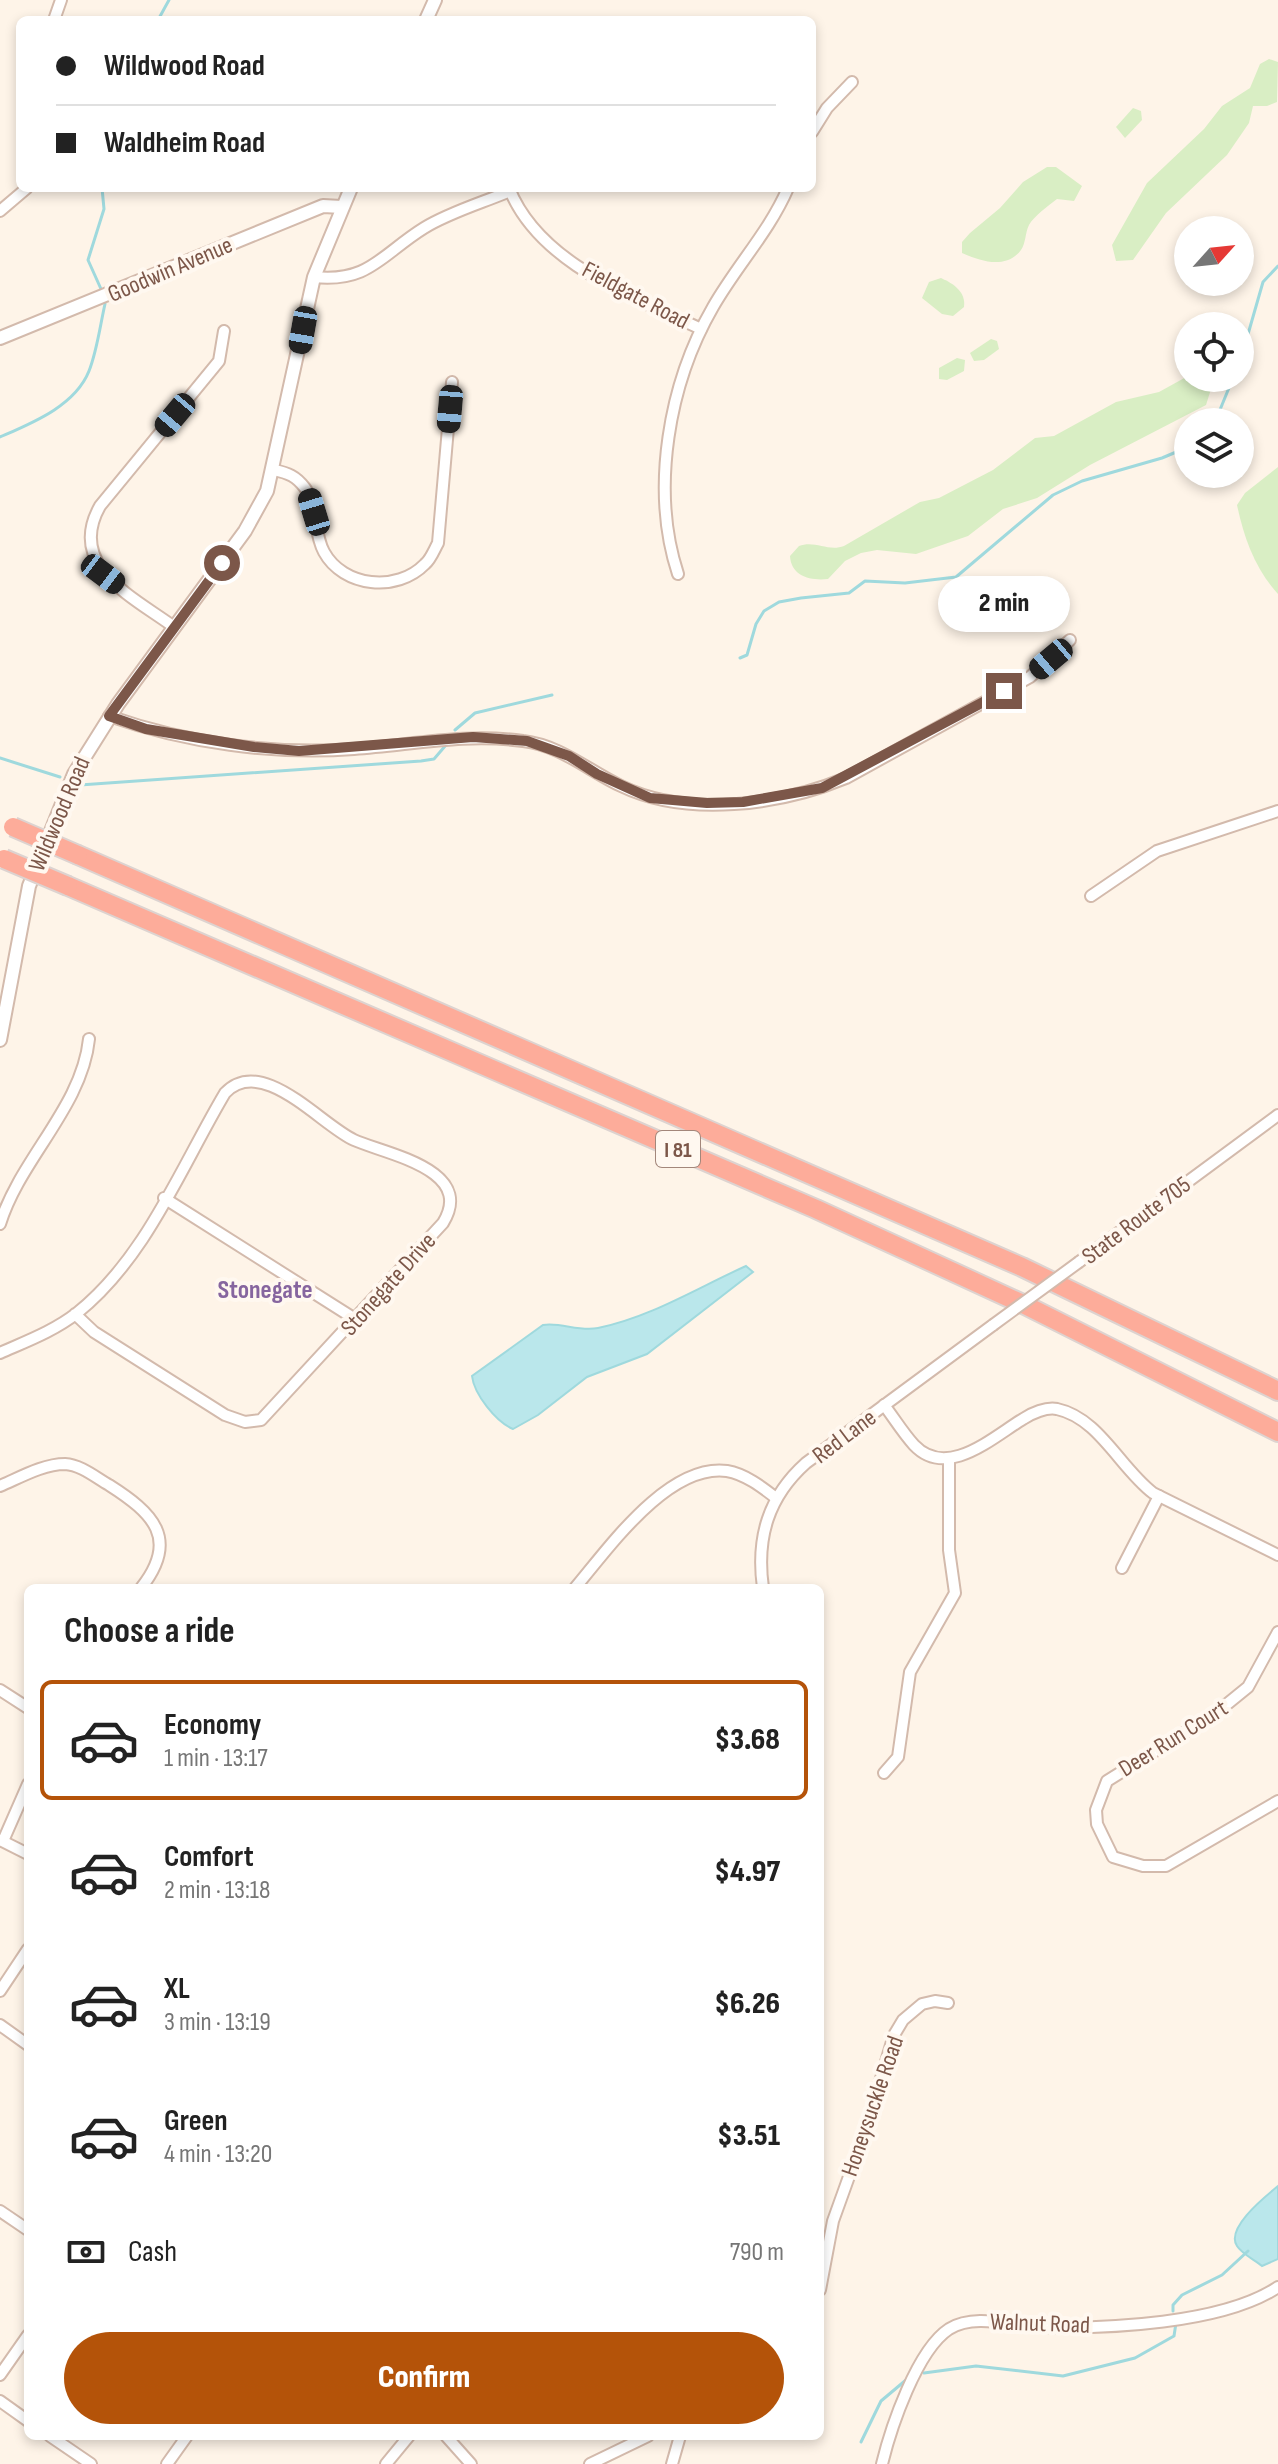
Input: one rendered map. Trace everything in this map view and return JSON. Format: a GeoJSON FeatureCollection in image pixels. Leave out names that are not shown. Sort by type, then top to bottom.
{"type":"FeatureCollection","features":[{"type":"Feature","properties":{"kind":"highway","name":"I 81"},"geometry":{"type":"LineString","coordinates":[[7,824],[1022,1267],[1278,1391]]}},
{"type":"Feature","properties":{"kind":"highway","name":"I 81"},"geometry":{"type":"LineString","coordinates":[[2,858],[845,1222],[1025,1305],[1278,1432]]}},
{"type":"Feature","properties":{"kind":"street"},"geometry":{"type":"LineString","coordinates":[[816,126],[827,108],[852,82]]}},
{"type":"Feature","properties":{"kind":"street"},"geometry":{"type":"LineString","coordinates":[[0,211],[22,192]]}},
{"type":"Feature","properties":{"kind":"street","name":"Wildwood Road"},"geometry":{"type":"LineString","coordinates":[[0,1040],[29,886],[74,774],[109,716],[245,531],[267,491],[314,277],[349,192]]}},
{"type":"Feature","properties":{"kind":"street"},"geometry":{"type":"LineString","coordinates":[[314,277],[344,278],[366,272],[425,228],[506,192]]}},
{"type":"Feature","properties":{"kind":"street","name":"Fieldgate Road"},"geometry":{"type":"LineString","coordinates":[[511,192],[526,217],[579,266],[701,329]]}},
{"type":"Feature","properties":{"kind":"street"},"geometry":{"type":"LineString","coordinates":[[678,574],[667,524],[668,449],[677,398],[701,329],[726,285],[767,232],[786,192]]}},
{"type":"Feature","properties":{"kind":"street","name":"Goodwin Avenue"},"geometry":{"type":"LineString","coordinates":[[0,338],[323,206],[342,207]]}},
{"type":"Feature","properties":{"kind":"street"},"geometry":{"type":"LineString","coordinates":[[174,627],[103,574],[90,550],[90,530],[100,506],[214,368],[223,352],[224,331]]}},
{"type":"Feature","properties":{"kind":"street"},"geometry":{"type":"LineString","coordinates":[[274,470],[294,475],[307,490],[315,533],[325,555],[344,574],[362,582],[403,579],[426,563],[438,543],[452,382]]}},
{"type":"Feature","properties":{"kind":"street"},"geometry":{"type":"LineString","coordinates":[[109,716],[146,729],[254,747],[299,751],[473,737],[527,741],[569,756],[597,774],[650,798],[707,803],[743,802],[822,788],[846,778],[1030,677],[1070,640]]}},
{"type":"Feature","properties":{"kind":"street"},"geometry":{"type":"LineString","coordinates":[[1091,896],[1157,851],[1278,811]]}},
{"type":"Feature","properties":{"kind":"street"},"geometry":{"type":"LineString","coordinates":[[0,1224],[11,1197],[83,1071],[89,1039]]}},
{"type":"Feature","properties":{"kind":"street","name":"Stonegate Drive"},"geometry":{"type":"LineString","coordinates":[[0,1353],[36,1338],[75,1314],[125,1264],[225,1093],[246,1081],[263,1083],[321,1114],[354,1140],[389,1150],[440,1178],[449,1194],[446,1218],[270,1414],[245,1422],[225,1415],[94,1332],[75,1314]]}},
{"type":"Feature","properties":{"kind":"street","name":"State Route 705"},"geometry":{"type":"LineString","coordinates":[[993,1325],[1278,1115]]}},
{"type":"Feature","properties":{"kind":"street"},"geometry":{"type":"LineString","coordinates":[[164,1198],[355,1319]]}},
{"type":"Feature","properties":{"kind":"street","name":"Red Lane"},"geometry":{"type":"LineString","coordinates":[[763,1584],[762,1533],[776,1498],[806,1463],[993,1325]]}},
{"type":"Feature","properties":{"kind":"street"},"geometry":{"type":"LineString","coordinates":[[884,1405],[916,1447],[949,1459],[966,1455],[1031,1413],[1052,1408],[1086,1422],[1138,1482],[1159,1496],[1278,1555]]}},
{"type":"Feature","properties":{"kind":"street"},"geometry":{"type":"LineString","coordinates":[[884,1773],[898,1757],[910,1672],[955,1593],[949,1550],[949,1459]]}},
{"type":"Feature","properties":{"kind":"street"},"geometry":{"type":"LineString","coordinates":[[0,1486],[56,1465],[73,1465],[139,1504],[153,1520],[160,1542],[153,1570],[144,1584]]}},
{"type":"Feature","properties":{"kind":"street"},"geometry":{"type":"LineString","coordinates":[[578,1584],[636,1516],[695,1476],[730,1472],[776,1498]]}},
{"type":"Feature","properties":{"kind":"street"},"geometry":{"type":"LineString","coordinates":[[1122,1568],[1159,1496]]}},
{"type":"Feature","properties":{"kind":"street","name":"Deer Run Court"},"geometry":{"type":"LineString","coordinates":[[1278,1632],[1248,1687],[1216,1713],[1107,1781],[1096,1810],[1097,1824],[1113,1857],[1143,1866],[1166,1866],[1278,1801]]}},
{"type":"Feature","properties":{"kind":"street"},"geometry":{"type":"LineString","coordinates":[[0,1690],[24,1705]]}},
{"type":"Feature","properties":{"kind":"street"},"geometry":{"type":"LineString","coordinates":[[24,1793],[2,1840],[24,1852]]}},
{"type":"Feature","properties":{"kind":"street"},"geometry":{"type":"LineString","coordinates":[[0,1991],[24,1955]]}},
{"type":"Feature","properties":{"kind":"street","name":"Honeysuckle Road"},"geometry":{"type":"LineString","coordinates":[[824,2269],[833,2221],[865,2132],[894,2035],[903,2020],[922,2004],[935,2001],[948,2003]]}},
{"type":"Feature","properties":{"kind":"street"},"geometry":{"type":"LineString","coordinates":[[0,2025],[24,2042]]}},
{"type":"Feature","properties":{"kind":"street"},"geometry":{"type":"LineString","coordinates":[[0,2211],[24,2227]]}},
{"type":"Feature","properties":{"kind":"street","name":"Walnut Road"},"geometry":{"type":"LineString","coordinates":[[882,2464],[900,2409],[924,2359],[942,2335],[960,2324],[981,2322],[1071,2327],[1184,2318],[1231,2309],[1278,2287]]}},
{"type":"Feature","properties":{"kind":"street"},"geometry":{"type":"LineString","coordinates":[[0,2375],[24,2341]]}},
{"type":"Feature","properties":{"kind":"street"},"geometry":{"type":"LineString","coordinates":[[0,2401],[24,2418]]}},
{"type":"Feature","properties":{"kind":"street"},"geometry":{"type":"LineString","coordinates":[[56,2440],[91,2464]]}},
{"type":"Feature","properties":{"kind":"street"},"geometry":{"type":"LineString","coordinates":[[167,2464],[184,2440]]}},
{"type":"Feature","properties":{"kind":"street"},"geometry":{"type":"LineString","coordinates":[[386,2464],[406,2440]]}},
{"type":"Feature","properties":{"kind":"street"},"geometry":{"type":"LineString","coordinates":[[450,2440],[471,2464]]}},
{"type":"Feature","properties":{"kind":"street"},"geometry":{"type":"LineString","coordinates":[[590,2464],[640,2440]]}},
{"type":"Feature","properties":{"kind":"street"},"geometry":{"type":"LineString","coordinates":[[672,2464],[679,2440]]}},
{"type":"Feature","properties":{"kind":"green space"},"geometry":{"type":"Polygon","coordinates":[[[1269,59],[1278,62],[1277,102],[1253,106],[1249,123],[1227,155],[1166,213],[1133,260],[1116,261],[1112,245],[1147,183],[1204,129],[1222,106],[1250,88],[1260,64],[1269,59]]]}},
{"type":"Feature","properties":{"kind":"green space"},"geometry":{"type":"Polygon","coordinates":[[[1133,108],[1141,111],[1142,120],[1125,138],[1116,127],[1133,108]]]}},
{"type":"Feature","properties":{"kind":"green space"},"geometry":{"type":"Polygon","coordinates":[[[1047,167],[1056,167],[1082,186],[1074,201],[1057,199],[1034,218],[1021,250],[1008,260],[985,261],[962,253],[962,242],[970,233],[1000,208],[1023,182],[1047,167]]]}},
{"type":"Feature","properties":{"kind":"green space"},"geometry":{"type":"Polygon","coordinates":[[[941,278],[955,286],[963,297],[964,307],[953,316],[942,314],[922,298],[929,282],[941,278]]]}},
{"type":"Feature","properties":{"kind":"green space"},"geometry":{"type":"Polygon","coordinates":[[[991,339],[997,341],[999,349],[984,360],[974,361],[970,353],[991,339]]]}},
{"type":"Feature","properties":{"kind":"green space"},"geometry":{"type":"Polygon","coordinates":[[[957,358],[965,360],[964,371],[947,380],[939,379],[939,368],[957,358]]]}},
{"type":"Feature","properties":{"kind":"green space"},"geometry":{"type":"Polygon","coordinates":[[[1174,384],[1174,392],[1210,392],[1206,405],[1200,408],[1174,408],[1174,422],[1090,465],[1037,498],[1003,509],[968,536],[916,554],[877,550],[861,553],[845,561],[828,579],[803,576],[791,563],[790,556],[799,546],[844,546],[920,502],[939,498],[993,470],[1035,438],[1054,436],[1116,402],[1159,392],[1174,384]]]}},
{"type":"Feature","properties":{"kind":"green space"},"geometry":{"type":"Polygon","coordinates":[[[1278,467],[1278,594],[1252,552],[1237,505],[1254,486],[1278,467]]]}},
{"type":"Feature","properties":{"kind":"water"},"geometry":{"type":"Polygon","coordinates":[[[746,1266],[753,1272],[647,1354],[587,1377],[538,1415],[513,1429],[493,1414],[477,1391],[472,1376],[543,1325],[591,1329],[618,1323],[746,1266]]]}},
{"type":"Feature","properties":{"kind":"water"},"geometry":{"type":"Polygon","coordinates":[[[1278,2186],[1278,2259],[1262,2266],[1239,2249],[1235,2239],[1248,2213],[1278,2186]]]}},
{"type":"Feature","properties":{"kind":"waterway"},"geometry":{"type":"LineString","coordinates":[[160,16],[169,0]]}},
{"type":"Feature","properties":{"kind":"waterway"},"geometry":{"type":"LineString","coordinates":[[101,289],[88,260],[104,209],[102,192]]}},
{"type":"Feature","properties":{"kind":"waterway"},"geometry":{"type":"LineString","coordinates":[[1254,313],[1263,282],[1278,266]]}},
{"type":"Feature","properties":{"kind":"waterway"},"geometry":{"type":"LineString","coordinates":[[0,437],[51,412],[74,394],[89,371],[105,304]]}},
{"type":"Feature","properties":{"kind":"waterway"},"geometry":{"type":"LineString","coordinates":[[1221,408],[1227,392]]}},
{"type":"Feature","properties":{"kind":"waterway"},"geometry":{"type":"LineString","coordinates":[[740,658],[747,655],[756,624],[764,611],[779,602],[849,593],[865,581],[905,583],[956,577],[1053,495],[1082,481],[1174,453]]}},
{"type":"Feature","properties":{"kind":"waterway"},"geometry":{"type":"LineString","coordinates":[[455,730],[475,713],[552,695]]}},
{"type":"Feature","properties":{"kind":"waterway"},"geometry":{"type":"LineString","coordinates":[[80,785],[421,761],[434,759],[446,745]]}},
{"type":"Feature","properties":{"kind":"waterway"},"geometry":{"type":"LineString","coordinates":[[0,758],[60,777]]}},
{"type":"Feature","properties":{"kind":"waterway"},"geometry":{"type":"LineString","coordinates":[[1173,2311],[1173,2305],[1182,2295],[1222,2275],[1248,2251]]}},
{"type":"Feature","properties":{"kind":"waterway"},"geometry":{"type":"LineString","coordinates":[[924,2373],[976,2366],[1063,2376],[1135,2358],[1174,2336],[1176,2323]]}},
{"type":"Feature","properties":{"kind":"waterway"},"geometry":{"type":"LineString","coordinates":[[861,2442],[881,2401],[906,2380]]}},
{"type":"Feature","properties":{"kind":"district","name":"Stonegate"},"geometry":{"type":"Point","coordinates":[265,1289]}},
{"type":"Feature","properties":{"kind":"route"},"geometry":{"type":"LineString","coordinates":[[222,563],[109,716],[146,729],[254,747],[299,751],[356,749],[441,738],[527,741],[569,756],[597,774],[650,798],[707,803],[743,802],[822,788],[846,778],[1004,691]]}}]}
